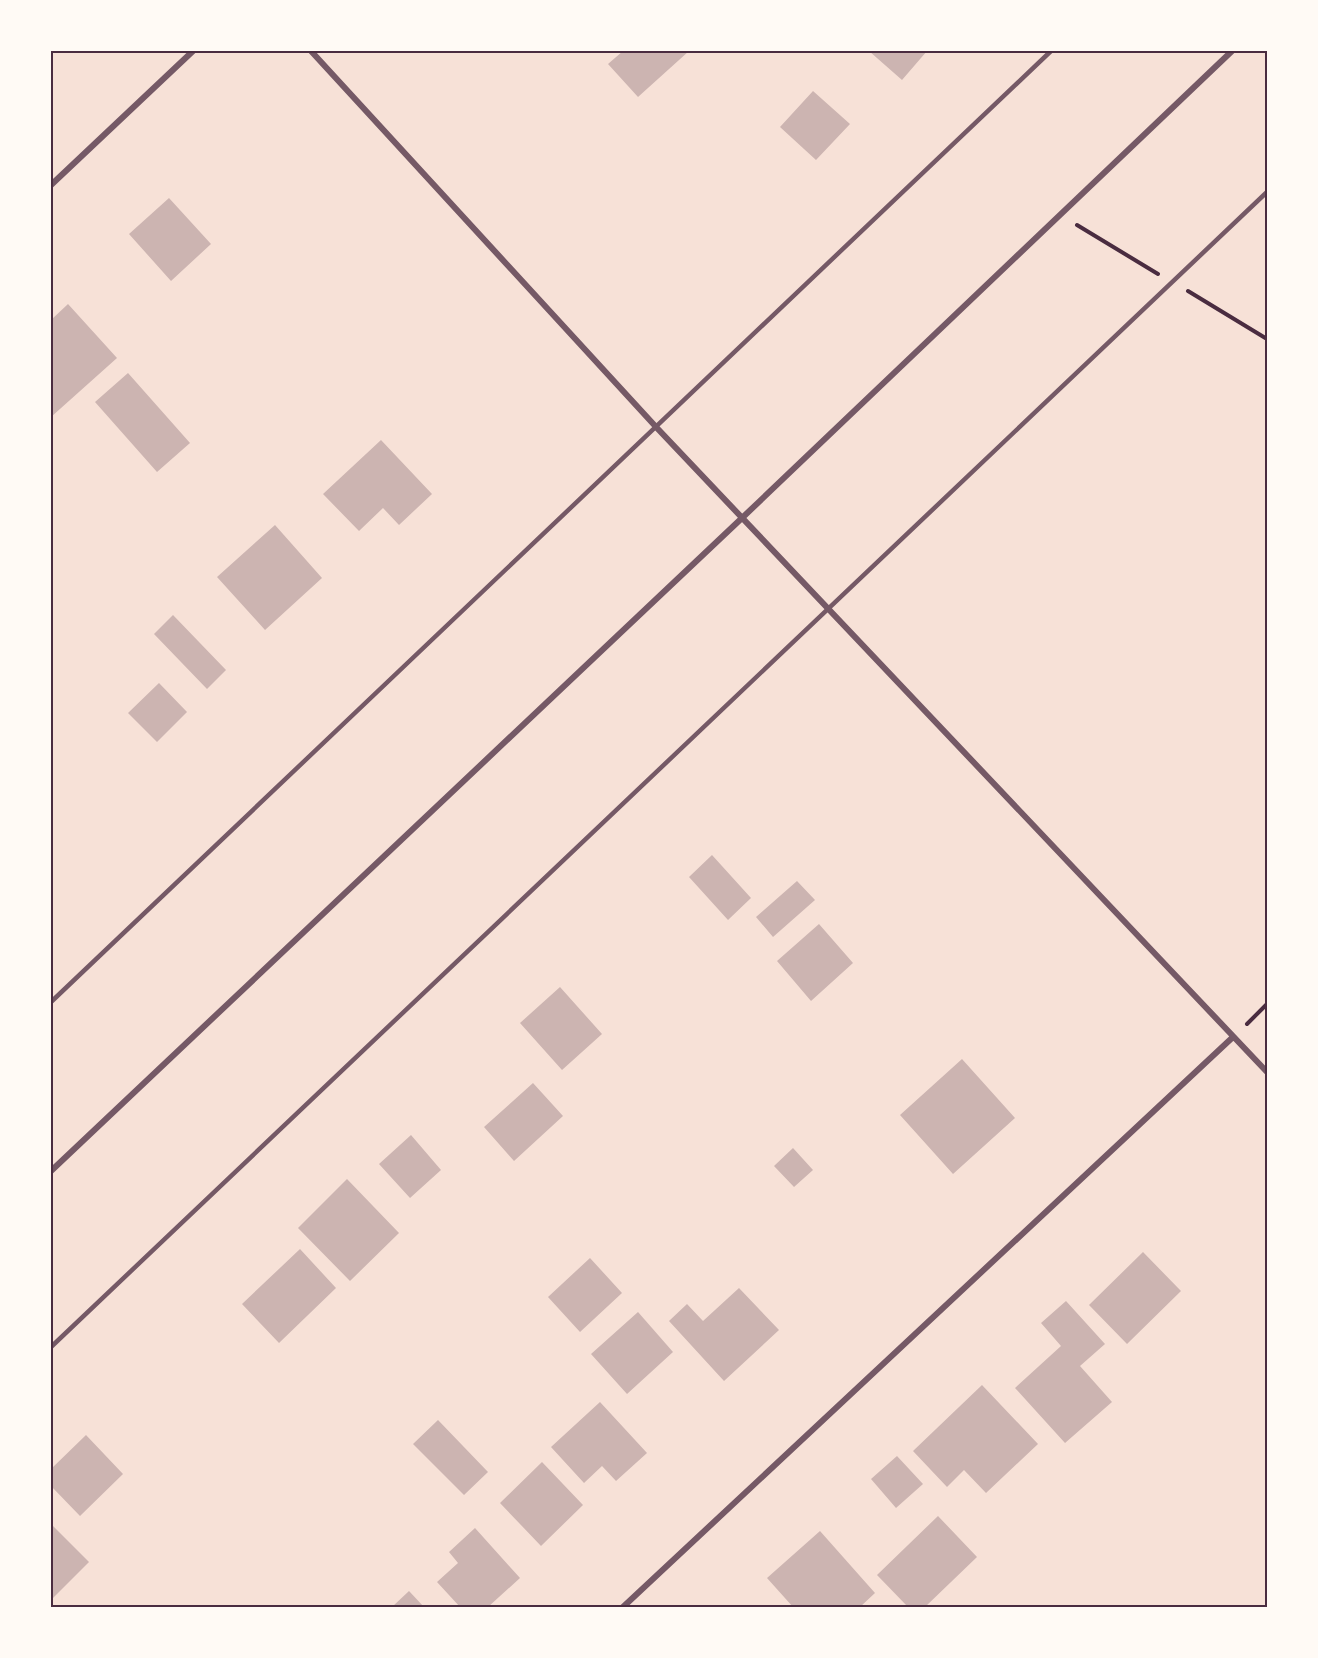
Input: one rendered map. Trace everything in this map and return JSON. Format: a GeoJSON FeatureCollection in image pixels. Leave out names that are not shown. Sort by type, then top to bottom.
{"type":"FeatureCollection","features":[{"type":"Feature","properties":{"kind":"street"},"geometry":{"type":"LineString","coordinates":[[51,185],[193,51]]}},
{"type":"Feature","properties":{"kind":"street"},"geometry":{"type":"LineString","coordinates":[[311,51],[657,428],[1267,1072]]}},
{"type":"Feature","properties":{"kind":"street"},"geometry":{"type":"LineString","coordinates":[[51,1171],[1232,51]]}},
{"type":"Feature","properties":{"kind":"street"},"geometry":{"type":"LineString","coordinates":[[622,1607],[1233,1037]]}},
{"type":"Feature","properties":{"kind":"lane"},"geometry":{"type":"LineString","coordinates":[[51,1002],[1051,51]]}},
{"type":"Feature","properties":{"kind":"lane"},"geometry":{"type":"LineString","coordinates":[[51,1347],[1267,192]]}},
{"type":"Feature","properties":{"kind":"path"},"geometry":{"type":"LineString","coordinates":[[1233,1037],[1267,1004]]}},
{"type":"Feature","properties":{"kind":"building"},"geometry":{"type":"Polygon","coordinates":[[[623,51],[689,51],[638,97],[608,64],[623,51]]]}},
{"type":"Feature","properties":{"kind":"building"},"geometry":{"type":"Polygon","coordinates":[[[869,51],[927,51],[902,80],[869,51]]]}},
{"type":"Feature","properties":{"kind":"building"},"geometry":{"type":"Polygon","coordinates":[[[813,91],[850,124],[816,160],[780,127],[813,91]]]}},
{"type":"Feature","properties":{"kind":"building"},"geometry":{"type":"Polygon","coordinates":[[[169,198],[211,244],[171,281],[129,234],[169,198]]]}},
{"type":"Feature","properties":{"kind":"building"},"geometry":{"type":"Polygon","coordinates":[[[68,304],[117,358],[51,417],[51,320],[68,304]]]}},
{"type":"Feature","properties":{"kind":"building"},"geometry":{"type":"Polygon","coordinates":[[[128,373],[190,443],[157,472],[95,402],[128,373]]]}},
{"type":"Feature","properties":{"kind":"building"},"geometry":{"type":"Polygon","coordinates":[[[381,440],[432,494],[399,525],[383,508],[359,531],[323,494],[381,440]]]}},
{"type":"Feature","properties":{"kind":"building"},"geometry":{"type":"Polygon","coordinates":[[[275,525],[322,578],[265,630],[217,577],[275,525]]]}},
{"type":"Feature","properties":{"kind":"building"},"geometry":{"type":"Polygon","coordinates":[[[173,615],[226,670],[207,689],[154,634],[173,615]]]}},
{"type":"Feature","properties":{"kind":"building"},"geometry":{"type":"Polygon","coordinates":[[[159,683],[187,712],[157,742],[128,713],[159,683]]]}},
{"type":"Feature","properties":{"kind":"building"},"geometry":{"type":"Polygon","coordinates":[[[712,855],[751,898],[728,920],[689,877],[712,855]]]}},
{"type":"Feature","properties":{"kind":"building"},"geometry":{"type":"Polygon","coordinates":[[[797,881],[815,900],[773,937],[756,917],[797,881]]]}},
{"type":"Feature","properties":{"kind":"building"},"geometry":{"type":"Polygon","coordinates":[[[819,924],[853,963],[811,1001],[777,961],[819,924]]]}},
{"type":"Feature","properties":{"kind":"building"},"geometry":{"type":"Polygon","coordinates":[[[560,987],[602,1034],[562,1070],[520,1023],[560,987]]]}},
{"type":"Feature","properties":{"kind":"building"},"geometry":{"type":"Polygon","coordinates":[[[962,1059],[1015,1118],[953,1174],[900,1115],[962,1059]]]}},
{"type":"Feature","properties":{"kind":"building"},"geometry":{"type":"Polygon","coordinates":[[[533,1083],[563,1116],[514,1161],[484,1127],[533,1083]]]}},
{"type":"Feature","properties":{"kind":"building"},"geometry":{"type":"Polygon","coordinates":[[[411,1135],[441,1170],[410,1198],[379,1164],[411,1135]]]}},
{"type":"Feature","properties":{"kind":"building"},"geometry":{"type":"Polygon","coordinates":[[[793,1148],[813,1170],[794,1187],[774,1166],[793,1148]]]}},
{"type":"Feature","properties":{"kind":"building"},"geometry":{"type":"Polygon","coordinates":[[[347,1179],[399,1233],[350,1281],[298,1228],[347,1179]]]}},
{"type":"Feature","properties":{"kind":"building"},"geometry":{"type":"Polygon","coordinates":[[[300,1249],[336,1288],[279,1343],[242,1304],[300,1249]]]}},
{"type":"Feature","properties":{"kind":"building"},"geometry":{"type":"Polygon","coordinates":[[[1143,1252],[1181,1291],[1127,1344],[1089,1305],[1143,1252]]]}},
{"type":"Feature","properties":{"kind":"building"},"geometry":{"type":"Polygon","coordinates":[[[590,1258],[622,1293],[580,1332],[548,1297],[590,1258]]]}},
{"type":"Feature","properties":{"kind":"building"},"geometry":{"type":"Polygon","coordinates":[[[739,1288],[779,1330],[724,1381],[669,1321],[687,1304],[703,1321],[739,1288]]]}},
{"type":"Feature","properties":{"kind":"building"},"geometry":{"type":"Polygon","coordinates":[[[1066,1301],[1105,1344],[1080,1366],[1112,1402],[1065,1443],[1015,1388],[1061,1346],[1041,1323],[1066,1301]]]}},
{"type":"Feature","properties":{"kind":"building"},"geometry":{"type":"Polygon","coordinates":[[[638,1312],[673,1352],[627,1394],[591,1354],[638,1312]]]}},
{"type":"Feature","properties":{"kind":"building"},"geometry":{"type":"Polygon","coordinates":[[[982,1385],[1038,1444],[986,1493],[964,1470],[947,1487],[913,1451],[982,1385]]]}},
{"type":"Feature","properties":{"kind":"building"},"geometry":{"type":"Polygon","coordinates":[[[600,1402],[647,1453],[616,1481],[602,1466],[584,1483],[551,1447],[600,1402]]]}},
{"type":"Feature","properties":{"kind":"building"},"geometry":{"type":"Polygon","coordinates":[[[438,1420],[488,1472],[464,1495],[413,1444],[438,1420]]]}},
{"type":"Feature","properties":{"kind":"building"},"geometry":{"type":"Polygon","coordinates":[[[86,1435],[123,1474],[80,1516],[51,1486],[51,1469],[86,1435]]]}},
{"type":"Feature","properties":{"kind":"building"},"geometry":{"type":"Polygon","coordinates":[[[897,1456],[923,1484],[896,1508],[871,1479],[897,1456]]]}},
{"type":"Feature","properties":{"kind":"building"},"geometry":{"type":"Polygon","coordinates":[[[542,1462],[583,1505],[541,1546],[500,1503],[542,1462]]]}},
{"type":"Feature","properties":{"kind":"building"},"geometry":{"type":"Polygon","coordinates":[[[938,1516],[977,1557],[925,1607],[908,1607],[877,1575],[938,1516]]]}},
{"type":"Feature","properties":{"kind":"building"},"geometry":{"type":"Polygon","coordinates":[[[51,1524],[89,1562],[51,1600],[51,1524]]]}},
{"type":"Feature","properties":{"kind":"building"},"geometry":{"type":"Polygon","coordinates":[[[475,1528],[520,1578],[488,1607],[460,1607],[437,1582],[458,1563],[449,1552],[475,1528]]]}},
{"type":"Feature","properties":{"kind":"building"},"geometry":{"type":"Polygon","coordinates":[[[820,1531],[875,1593],[860,1607],[793,1607],[767,1578],[820,1531]]]}},
{"type":"Feature","properties":{"kind":"building"},"geometry":{"type":"Polygon","coordinates":[[[409,1591],[424,1607],[392,1607],[409,1591]]]}}]}
